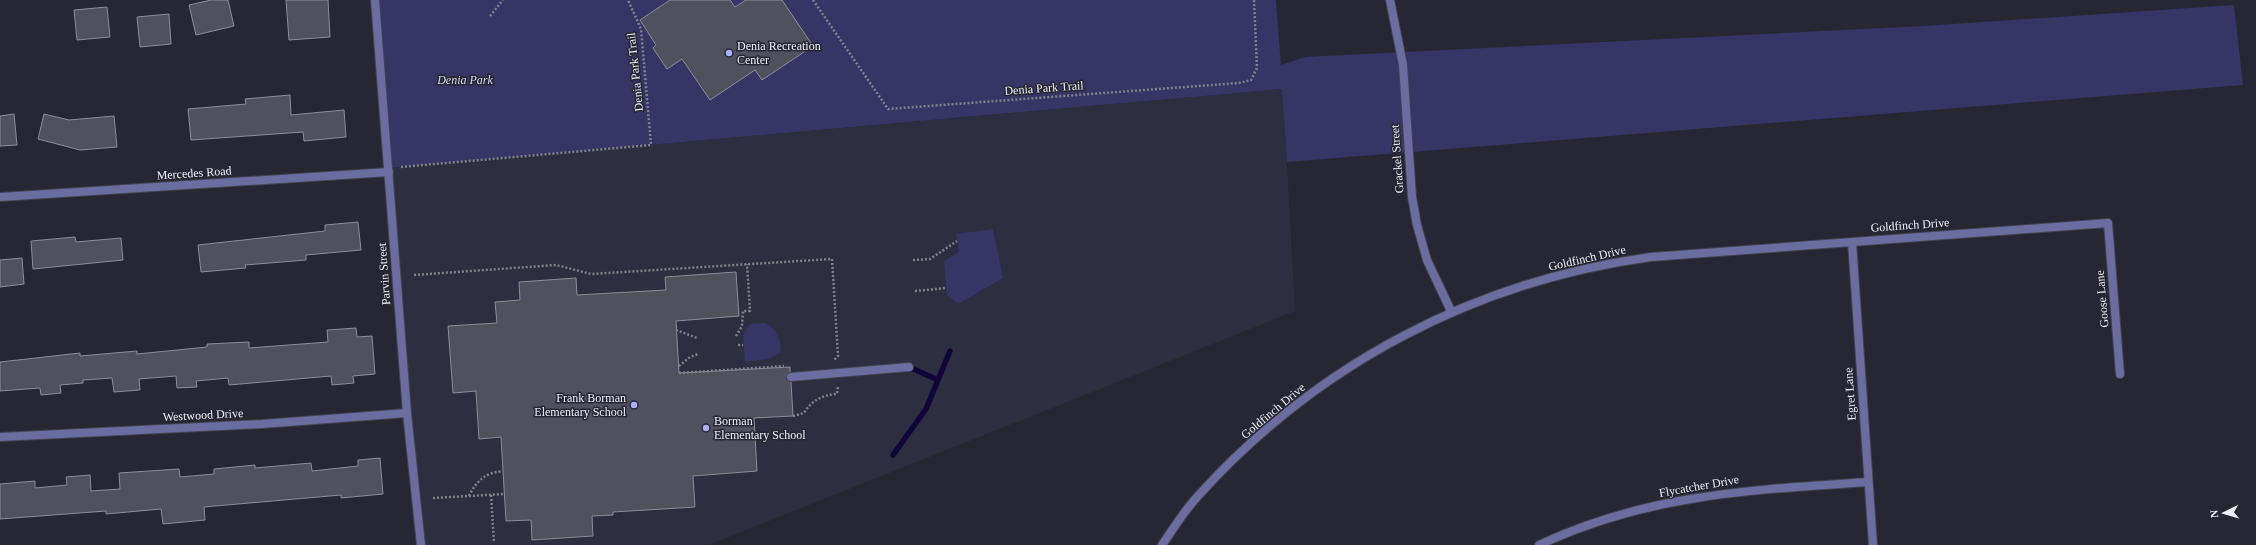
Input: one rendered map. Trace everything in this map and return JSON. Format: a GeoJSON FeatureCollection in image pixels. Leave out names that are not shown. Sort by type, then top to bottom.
{"type":"FeatureCollection","features":[{"type":"Feature","properties":{"kind":"street","name":"Parvin Street"},"geometry":{"type":"LineString","coordinates":[[375,0],[407,413],[421,545]]}},
{"type":"Feature","properties":{"kind":"street","name":"Grackel Street"},"geometry":{"type":"LineString","coordinates":[[1390,0],[1403,65],[1412,197],[1417,225],[1427,260],[1451,311]]}},
{"type":"Feature","properties":{"kind":"street","name":"Mercedes Road"},"geometry":{"type":"LineString","coordinates":[[0,197],[388,170]]}},
{"type":"Feature","properties":{"kind":"street","name":"Goldfinch Drive"},"geometry":{"type":"LineString","coordinates":[[1162,545],[1197,497],[1290,409],[1349,367],[1402,336],[1451,311],[1534,283],[1616,262],[1652,257],[2108,223]]}},
{"type":"Feature","properties":{"kind":"street","name":"Goose Lane"},"geometry":{"type":"LineString","coordinates":[[2108,223],[2120,374]]}},
{"type":"Feature","properties":{"kind":"street","name":"Egret Lane"},"geometry":{"type":"LineString","coordinates":[[1852,242],[1873,545]]}},
{"type":"Feature","properties":{"kind":"street"},"geometry":{"type":"LineString","coordinates":[[791,377],[909,367]]}},
{"type":"Feature","properties":{"kind":"street","name":"Westwood Drive"},"geometry":{"type":"LineString","coordinates":[[0,437],[254,424],[407,413]]}},
{"type":"Feature","properties":{"kind":"street","name":"Flycatcher Drive"},"geometry":{"type":"LineString","coordinates":[[1539,545],[1603,518],[1682,500],[1737,491],[1868,482]]}},
{"type":"Feature","properties":{"kind":"path"},"geometry":{"type":"LineString","coordinates":[[490,16],[503,0]]}},
{"type":"Feature","properties":{"kind":"path","name":"Denia Park Trail"},"geometry":{"type":"LineString","coordinates":[[388,170],[651,145],[641,29],[628,0]]}},
{"type":"Feature","properties":{"kind":"path","name":"Denia Park Trail"},"geometry":{"type":"LineString","coordinates":[[813,0],[888,109],[1239,83],[1251,80],[1257,68],[1254,0]]}},
{"type":"Feature","properties":{"kind":"path"},"geometry":{"type":"LineString","coordinates":[[913,260],[930,259],[957,241]]}},
{"type":"Feature","properties":{"kind":"path"},"geometry":{"type":"LineString","coordinates":[[414,275],[556,265],[592,274],[832,259],[838,356],[832,362]]}},
{"type":"Feature","properties":{"kind":"path"},"geometry":{"type":"LineString","coordinates":[[736,336],[742,326],[744,311],[750,311],[747,264]]}},
{"type":"Feature","properties":{"kind":"path"},"geometry":{"type":"LineString","coordinates":[[915,291],[946,288]]}},
{"type":"Feature","properties":{"kind":"path"},"geometry":{"type":"LineString","coordinates":[[676,330],[697,338]]}},
{"type":"Feature","properties":{"kind":"path"},"geometry":{"type":"LineString","coordinates":[[738,345],[743,345]]}},
{"type":"Feature","properties":{"kind":"path"},"geometry":{"type":"LineString","coordinates":[[678,366],[690,357],[698,354]]}},
{"type":"Feature","properties":{"kind":"path"},"geometry":{"type":"LineString","coordinates":[[679,374],[786,366]]}},
{"type":"Feature","properties":{"kind":"path"},"geometry":{"type":"LineString","coordinates":[[793,416],[804,414],[810,404],[828,394],[837,394],[838,373]]}},
{"type":"Feature","properties":{"kind":"path"},"geometry":{"type":"LineString","coordinates":[[469,496],[475,483],[483,476],[492,472],[503,471]]}},
{"type":"Feature","properties":{"kind":"path"},"geometry":{"type":"LineString","coordinates":[[491,494],[494,543]]}},
{"type":"Feature","properties":{"kind":"path"},"geometry":{"type":"LineString","coordinates":[[433,498],[505,494]]}},
{"type":"Feature","properties":{"kind":"shaded area","name":"Borman Elementary School"},"geometry":{"type":"Polygon","coordinates":[[[1283,89],[1295,311],[709,545],[419,545],[388,168],[1283,89]]]}},
{"type":"Feature","properties":{"kind":"green space","name":"Denia Park"},"geometry":{"type":"Polygon","coordinates":[[[376,0],[1276,0],[1281,65],[1305,57],[1923,26],[2234,5],[2243,85],[1287,162],[1282,89],[388,168],[376,0]]]}},
{"type":"Feature","properties":{"kind":"green space"},"geometry":{"type":"Polygon","coordinates":[[[993,229],[1003,278],[958,304],[947,295],[944,261],[959,252],[956,234],[993,229]]]}},
{"type":"Feature","properties":{"kind":"green space"},"geometry":{"type":"Polygon","coordinates":[[[765,323],[773,328],[778,335],[780,353],[768,359],[745,362],[743,335],[750,324],[765,323]]]}},
{"type":"Feature","properties":{"kind":"building"},"geometry":{"type":"Polygon","coordinates":[[[211,0],[228,0],[234,26],[196,35],[189,5],[211,0]]]}},
{"type":"Feature","properties":{"kind":"building"},"geometry":{"type":"Polygon","coordinates":[[[286,0],[328,0],[330,37],[289,40],[286,0]]]}},
{"type":"Feature","properties":{"kind":"building","name":"Denia Recreation Center"},"geometry":{"type":"Polygon","coordinates":[[[670,0],[730,0],[735,7],[746,0],[782,0],[813,46],[762,80],[755,70],[710,100],[682,59],[667,69],[653,48],[656,45],[640,20],[670,0]]]}},
{"type":"Feature","properties":{"kind":"building"},"geometry":{"type":"Polygon","coordinates":[[[107,7],[110,37],[77,40],[74,10],[107,7]]]}},
{"type":"Feature","properties":{"kind":"building"},"geometry":{"type":"Polygon","coordinates":[[[169,14],[171,44],[140,47],[137,17],[169,14]]]}},
{"type":"Feature","properties":{"kind":"building"},"geometry":{"type":"Polygon","coordinates":[[[290,95],[291,115],[344,110],[346,137],[304,141],[303,132],[191,140],[188,109],[246,104],[245,99],[290,95]]]}},
{"type":"Feature","properties":{"kind":"building"},"geometry":{"type":"Polygon","coordinates":[[[14,114],[17,145],[0,146],[0,116],[14,114]]]}},
{"type":"Feature","properties":{"kind":"building"},"geometry":{"type":"Polygon","coordinates":[[[44,114],[69,120],[114,116],[117,147],[80,150],[38,139],[44,114]]]}},
{"type":"Feature","properties":{"kind":"building"},"geometry":{"type":"Polygon","coordinates":[[[358,222],[361,250],[306,255],[306,260],[245,265],[246,268],[201,272],[198,245],[325,231],[325,225],[358,222]]]}},
{"type":"Feature","properties":{"kind":"building"},"geometry":{"type":"Polygon","coordinates":[[[75,237],[76,242],[121,238],[123,260],[33,269],[31,241],[75,237]]]}},
{"type":"Feature","properties":{"kind":"building"},"geometry":{"type":"Polygon","coordinates":[[[22,258],[24,284],[0,287],[0,260],[22,258]]]}},
{"type":"Feature","properties":{"kind":"building","name":"Frank Borman Elementary School"},"geometry":{"type":"Polygon","coordinates":[[[736,272],[739,316],[676,321],[679,373],[790,367],[790,372],[786,377],[791,382],[793,416],[754,418],[757,471],[693,476],[695,507],[613,512],[613,515],[592,516],[593,536],[532,540],[531,520],[506,521],[501,437],[479,439],[476,391],[453,393],[448,326],[497,323],[495,302],[520,300],[519,282],[576,278],[577,295],[666,290],[665,277],[736,272]]]}},
{"type":"Feature","properties":{"kind":"building"},"geometry":{"type":"Polygon","coordinates":[[[356,328],[357,337],[372,336],[375,374],[353,376],[354,383],[332,385],[331,376],[229,385],[228,378],[196,381],[197,387],[177,388],[176,376],[139,379],[140,390],[114,392],[112,378],[83,380],[83,383],[60,385],[61,393],[41,395],[40,388],[0,391],[0,362],[80,353],[80,356],[137,351],[137,354],[207,347],[207,344],[249,342],[249,348],[328,342],[327,330],[356,328]]]}},
{"type":"Feature","properties":{"kind":"building"},"geometry":{"type":"Polygon","coordinates":[[[380,458],[383,494],[341,498],[341,495],[204,507],[205,520],[163,524],[161,509],[106,514],[106,511],[0,519],[0,484],[35,481],[35,488],[67,485],[66,477],[90,475],[91,491],[120,489],[119,473],[179,469],[180,477],[214,474],[214,469],[255,465],[255,468],[311,463],[312,471],[358,466],[358,460],[380,458]]]}},
{"type":"Feature","properties":{"kind":"waterway"},"geometry":{"type":"LineString","coordinates":[[893,455],[926,409],[950,351]]}},
{"type":"Feature","properties":{"kind":"waterway"},"geometry":{"type":"LineString","coordinates":[[909,367],[938,380]]}},
{"type":"Feature","properties":{"kind":"place","name":"Denia Recreation Center"},"geometry":{"type":"Point","coordinates":[729,53]}},
{"type":"Feature","properties":{"kind":"place","name":"Frank Borman Elementary School"},"geometry":{"type":"Point","coordinates":[634,405]}},
{"type":"Feature","properties":{"kind":"place","name":"Borman Elementary School"},"geometry":{"type":"Point","coordinates":[706,428]}}]}
